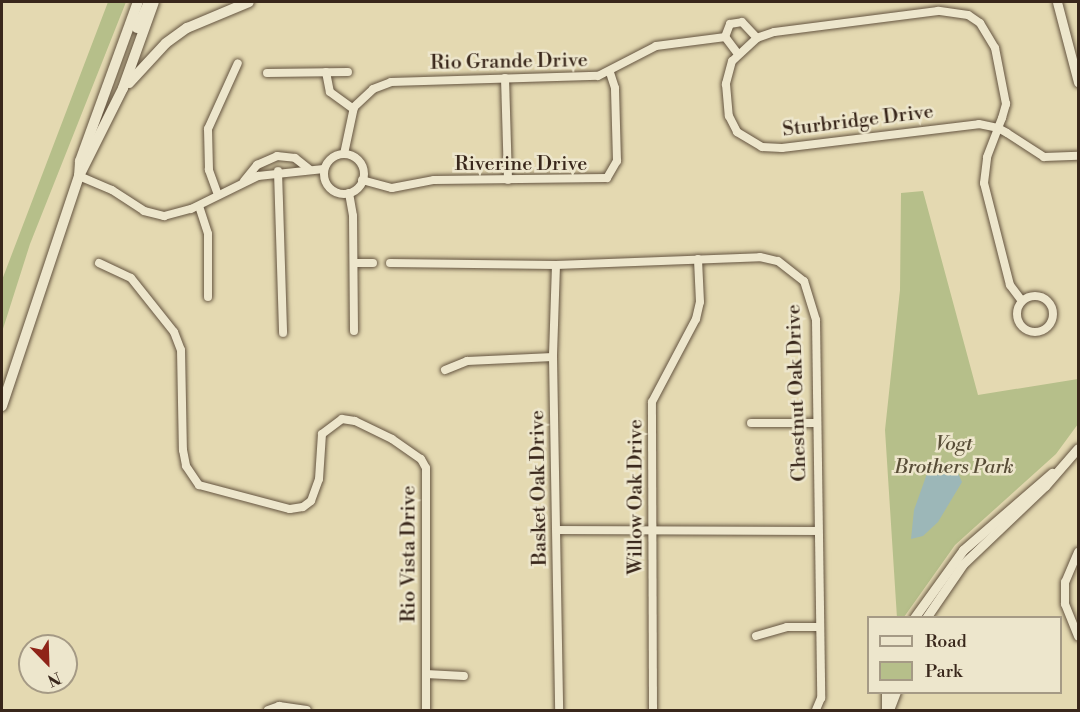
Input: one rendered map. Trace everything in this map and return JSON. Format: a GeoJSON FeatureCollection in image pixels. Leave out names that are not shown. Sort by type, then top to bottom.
{"type":"FeatureCollection","features":[{"type":"Feature","properties":{"kind":"main road"},"geometry":{"type":"LineString","coordinates":[[79,176],[80,161],[138,2]]}},
{"type":"Feature","properties":{"kind":"main road"},"geometry":{"type":"LineString","coordinates":[[100,109],[149,2]]}},
{"type":"Feature","properties":{"kind":"main road"},"geometry":{"type":"LineString","coordinates":[[2,406],[79,176],[123,90],[154,2]]}},
{"type":"Feature","properties":{"kind":"main road"},"geometry":{"type":"LineString","coordinates":[[123,90],[147,62],[187,28],[249,2]]}},
{"type":"Feature","properties":{"kind":"street"},"geometry":{"type":"LineString","coordinates":[[1057,2],[1077,70],[1078,82]]}},
{"type":"Feature","properties":{"kind":"street"},"geometry":{"type":"LineString","coordinates":[[738,54],[726,37],[730,24],[742,21],[757,38],[938,11],[968,15],[985,29],[995,48],[1006,104],[987,157],[984,183],[1010,285],[1023,301]]}},
{"type":"Feature","properties":{"kind":"street","name":"Rio Grande Drive"},"geometry":{"type":"LineString","coordinates":[[353,109],[366,94],[391,82],[610,73],[663,44],[714,41],[726,37]]}},
{"type":"Feature","properties":{"kind":"street","name":"Sturbridge Drive"},"geometry":{"type":"LineString","coordinates":[[757,38],[738,54],[726,84],[729,116],[745,138],[762,147],[782,148],[968,124],[998,128],[1044,157],[1078,156]]}},
{"type":"Feature","properties":{"kind":"street"},"geometry":{"type":"LineString","coordinates":[[218,195],[209,170],[208,129],[238,63]]}},
{"type":"Feature","properties":{"kind":"street"},"geometry":{"type":"LineString","coordinates":[[326,72],[330,92],[353,109],[344,154]]}},
{"type":"Feature","properties":{"kind":"street"},"geometry":{"type":"LineString","coordinates":[[267,73],[348,72]]}},
{"type":"Feature","properties":{"kind":"street","name":"Riverine Drive"},"geometry":{"type":"LineString","coordinates":[[363,180],[392,188],[434,180],[599,181],[612,174],[617,161],[615,87],[610,73]]}},
{"type":"Feature","properties":{"kind":"street"},"geometry":{"type":"LineString","coordinates":[[505,78],[508,180]]}},
{"type":"Feature","properties":{"kind":"street"},"geometry":{"type":"LineString","coordinates":[[324,169],[332,158],[344,154],[360,162],[363,180],[349,193]]}},
{"type":"Feature","properties":{"kind":"street"},"geometry":{"type":"LineString","coordinates":[[242,182],[257,165],[277,156],[291,156],[309,169]]}},
{"type":"Feature","properties":{"kind":"street"},"geometry":{"type":"LineString","coordinates":[[79,176],[157,215],[176,215],[199,206],[242,182],[278,171],[324,169]]}},
{"type":"Feature","properties":{"kind":"street"},"geometry":{"type":"LineString","coordinates":[[324,169],[330,188],[349,193]]}},
{"type":"Feature","properties":{"kind":"street"},"geometry":{"type":"LineString","coordinates":[[278,171],[283,333]]}},
{"type":"Feature","properties":{"kind":"street"},"geometry":{"type":"LineString","coordinates":[[349,193],[354,262],[354,331]]}},
{"type":"Feature","properties":{"kind":"street"},"geometry":{"type":"LineString","coordinates":[[199,206],[208,234],[208,297]]}},
{"type":"Feature","properties":{"kind":"street","name":"Chestnut Oak Drive"},"geometry":{"type":"LineString","coordinates":[[390,262],[556,265],[760,256],[778,261],[804,281],[815,308],[821,698],[816,711]]}},
{"type":"Feature","properties":{"kind":"street","name":"Willow Oak Drive"},"geometry":{"type":"LineString","coordinates":[[653,711],[652,402],[696,319],[700,302],[698,258]]}},
{"type":"Feature","properties":{"kind":"street","name":"Rio Vista Drive"},"geometry":{"type":"LineString","coordinates":[[99,262],[131,278],[174,332],[181,350],[183,450],[186,466],[199,485],[247,500],[290,509],[303,507],[311,501],[317,485],[322,434],[342,419],[356,421],[393,439],[421,459],[426,468],[426,711]]}},
{"type":"Feature","properties":{"kind":"street"},"geometry":{"type":"LineString","coordinates":[[354,262],[373,263]]}},
{"type":"Feature","properties":{"kind":"street","name":"Basket Oak Drive"},"geometry":{"type":"LineString","coordinates":[[556,265],[553,357],[559,711]]}},
{"type":"Feature","properties":{"kind":"street"},"geometry":{"type":"LineString","coordinates":[[1034,296],[1048,302],[1053,315],[1046,328],[1031,332],[1021,327],[1017,312],[1023,301],[1034,296]]}},
{"type":"Feature","properties":{"kind":"street"},"geometry":{"type":"LineString","coordinates":[[445,370],[467,360],[553,357]]}},
{"type":"Feature","properties":{"kind":"street"},"geometry":{"type":"LineString","coordinates":[[751,423],[816,423]]}},
{"type":"Feature","properties":{"kind":"street"},"geometry":{"type":"LineString","coordinates":[[927,616],[963,564],[1078,448]]}},
{"type":"Feature","properties":{"kind":"street"},"geometry":{"type":"LineString","coordinates":[[915,616],[963,550],[1064,464]]}},
{"type":"Feature","properties":{"kind":"street"},"geometry":{"type":"LineString","coordinates":[[557,530],[817,531]]}},
{"type":"Feature","properties":{"kind":"street"},"geometry":{"type":"LineString","coordinates":[[1078,552],[1065,582],[1065,603],[1078,637]]}},
{"type":"Feature","properties":{"kind":"street"},"geometry":{"type":"LineString","coordinates":[[756,636],[787,627],[820,627]]}},
{"type":"Feature","properties":{"kind":"street"},"geometry":{"type":"LineString","coordinates":[[426,674],[464,676]]}},
{"type":"Feature","properties":{"kind":"street"},"geometry":{"type":"LineString","coordinates":[[886,694],[888,711]]}},
{"type":"Feature","properties":{"kind":"street"},"geometry":{"type":"LineString","coordinates":[[888,711],[896,694]]}},
{"type":"Feature","properties":{"kind":"street"},"geometry":{"type":"LineString","coordinates":[[268,711],[279,706],[307,711]]}},
{"type":"Feature","properties":{"kind":"green space"},"geometry":{"type":"Polygon","coordinates":[[[108,2],[126,2],[30,244],[2,332],[2,280],[108,2]]]}},
{"type":"Feature","properties":{"kind":"green space","name":"Vogt Brothers Park"},"geometry":{"type":"Polygon","coordinates":[[[923,191],[978,395],[1078,379],[1078,424],[1056,454],[955,545],[905,616],[897,616],[885,430],[900,290],[901,193],[923,191]]]}},
{"type":"Feature","properties":{"kind":"water"},"geometry":{"type":"Polygon","coordinates":[[[938,463],[954,464],[962,482],[938,522],[923,536],[911,539],[914,510],[929,468],[938,463]]]}}]}
